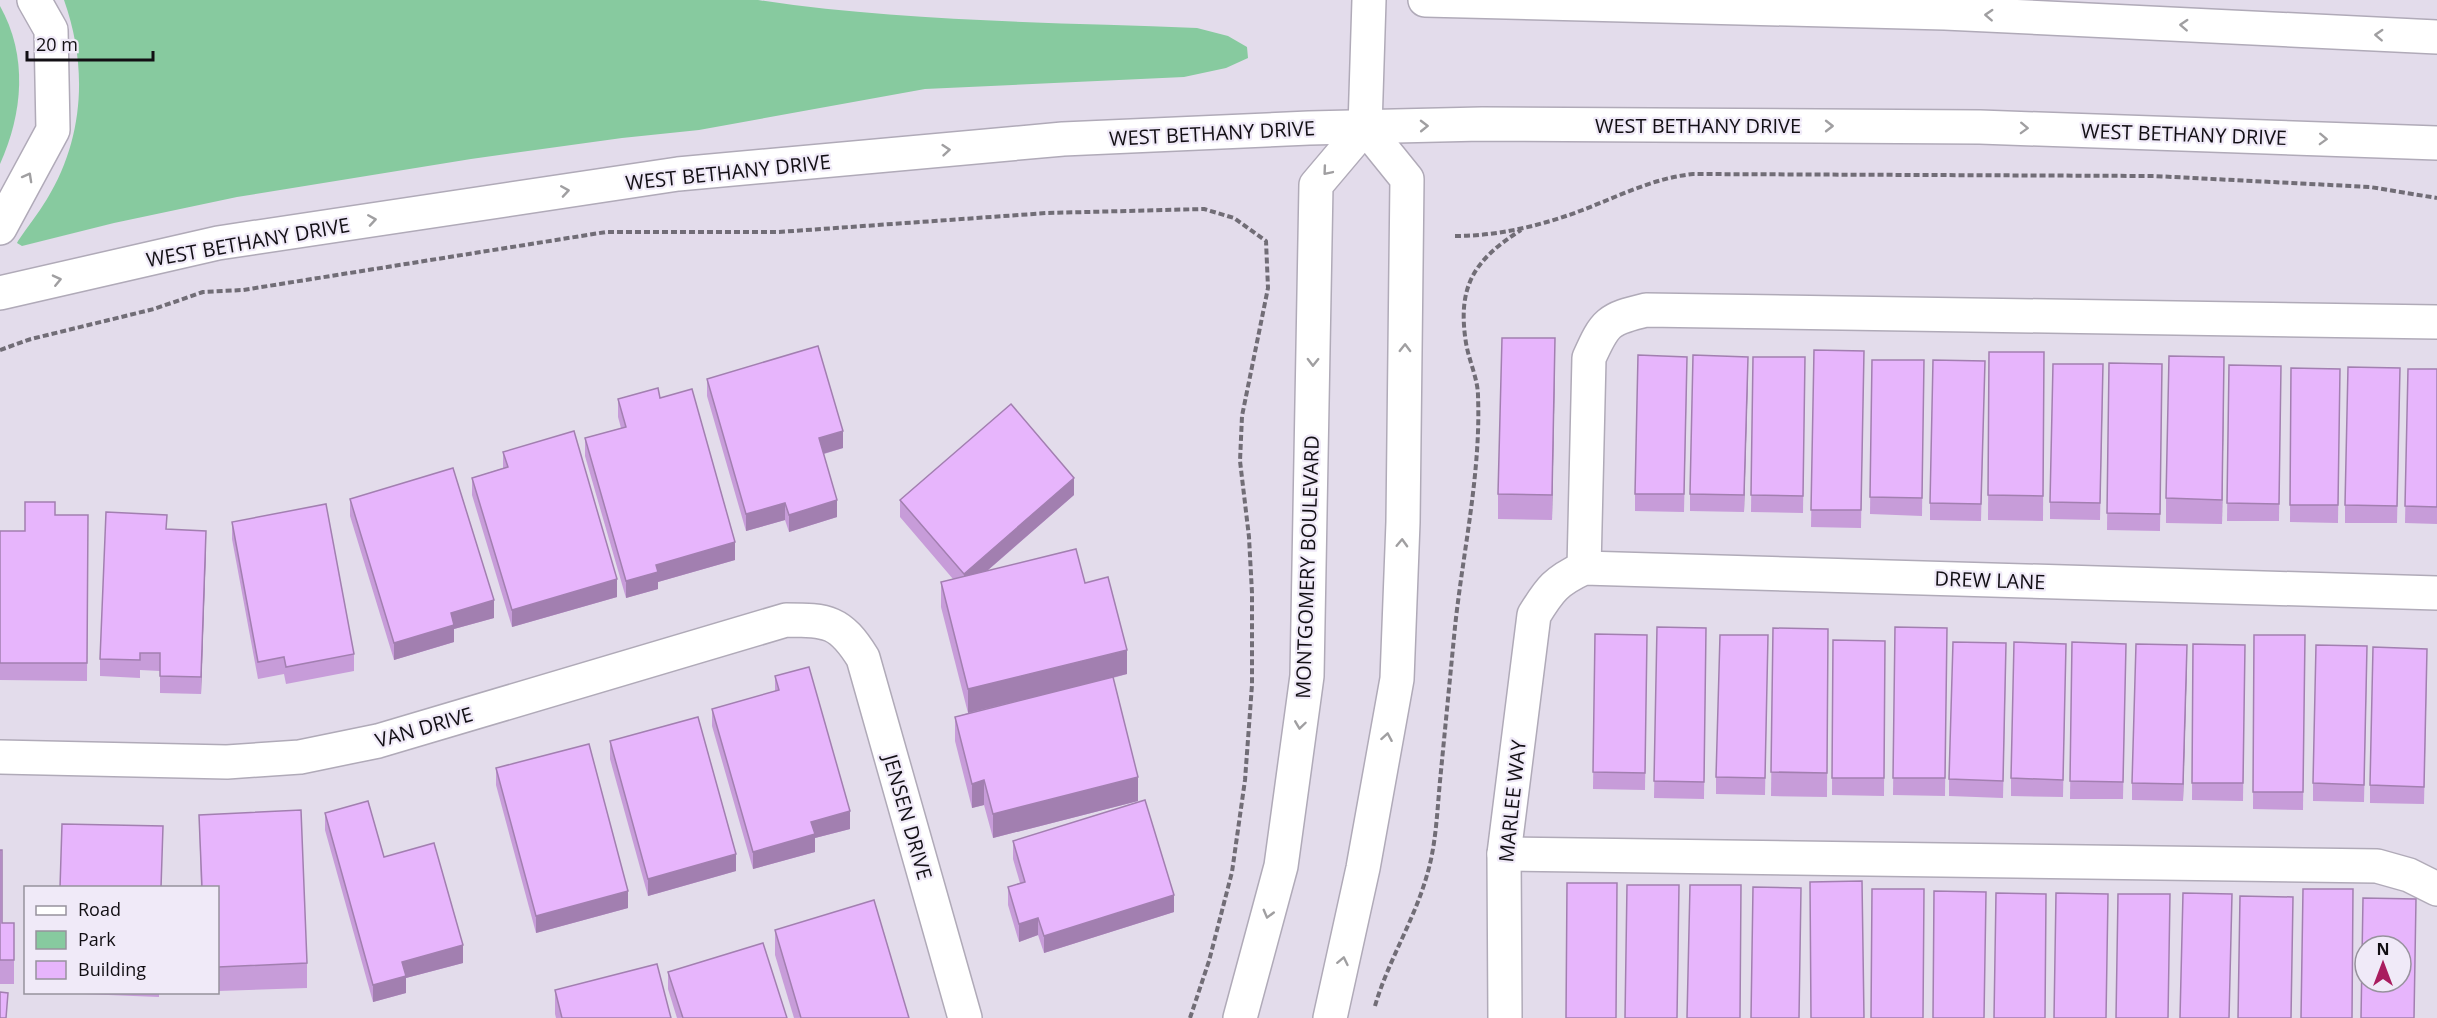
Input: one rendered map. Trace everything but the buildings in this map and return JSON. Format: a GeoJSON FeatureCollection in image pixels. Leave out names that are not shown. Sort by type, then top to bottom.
{"type":"FeatureCollection","features":[{"type":"Feature","properties":{"kind":"street"},"geometry":{"type":"LineString","coordinates":[[0,228],[53,130],[51,30],[34,0]]}},
{"type":"Feature","properties":{"kind":"street"},"geometry":{"type":"LineString","coordinates":[[1330,1018],[1364,868],[1397,679],[1398,657],[1403,522],[1407,179],[1365,127],[1369,0]]}},
{"type":"Feature","properties":{"kind":"street"},"geometry":{"type":"LineString","coordinates":[[1425,0],[1945,13],[2437,37]]}},
{"type":"Feature","properties":{"kind":"street","name":"WEST BETHANY DRIVE"},"geometry":{"type":"LineString","coordinates":[[0,293],[218,243],[678,174],[1063,140],[1482,124],[1980,127],[2437,143]]}},
{"type":"Feature","properties":{"kind":"street","name":"MONTGOMERY BOULEVARD"},"geometry":{"type":"LineString","coordinates":[[1240,1018],[1281,866],[1307,676],[1316,185],[1365,127]]}},
{"type":"Feature","properties":{"kind":"street"},"geometry":{"type":"LineString","coordinates":[[1584,568],[1589,358],[1600,334],[1617,317],[1646,310],[2437,322]]}},
{"type":"Feature","properties":{"kind":"street","name":"MARLEE WAY"},"geometry":{"type":"LineString","coordinates":[[1505,1018],[1504,854],[1534,615],[1550,590],[1566,576],[1584,568]]}},
{"type":"Feature","properties":{"kind":"street","name":"DREW LANE"},"geometry":{"type":"LineString","coordinates":[[1584,568],[2437,593]]}},
{"type":"Feature","properties":{"kind":"street","name":"VAN DRIVE"},"geometry":{"type":"LineString","coordinates":[[0,757],[227,762],[300,757],[378,741],[786,620],[814,620],[836,625]]}},
{"type":"Feature","properties":{"kind":"street","name":"JENSEN DRIVE"},"geometry":{"type":"LineString","coordinates":[[836,625],[852,641],[863,658],[965,1018]]}},
{"type":"Feature","properties":{"kind":"street"},"geometry":{"type":"LineString","coordinates":[[1504,854],[2377,866],[2409,875],[2437,889]]}},
{"type":"Feature","properties":{"kind":"path"},"geometry":{"type":"LineString","coordinates":[[1455,237],[1483,236],[1524,228],[1577,212],[1668,176],[1693,174],[2154,176],[2370,187],[2437,198]]}},
{"type":"Feature","properties":{"kind":"path"},"geometry":{"type":"LineString","coordinates":[[0,350],[31,339],[154,309],[203,292],[243,290],[606,232],[779,232],[1047,213],[1204,208],[1234,218],[1266,241],[1268,288],[1242,416],[1240,461],[1249,537],[1252,685],[1245,780],[1232,872],[1209,961],[1190,1018]]}},
{"type":"Feature","properties":{"kind":"path"},"geometry":{"type":"LineString","coordinates":[[1374,1009],[1415,912],[1434,846],[1455,626],[1478,445],[1478,392],[1466,343],[1465,299],[1472,276],[1480,262],[1495,246],[1524,228]]}},
{"type":"Feature","properties":{"kind":"green space"},"geometry":{"type":"Polygon","coordinates":[[[64,0],[758,0],[922,17],[1197,28],[1228,36],[1247,47],[1248,58],[1226,68],[1184,77],[925,89],[699,130],[471,159],[237,197],[114,223],[22,246],[17,243],[44,205],[59,176],[69,152],[75,127],[79,76],[77,51],[64,0]]]}},
{"type":"Feature","properties":{"kind":"green space"},"geometry":{"type":"Polygon","coordinates":[[[0,6],[15,45],[19,85],[14,125],[0,164],[0,6]]]}}]}
